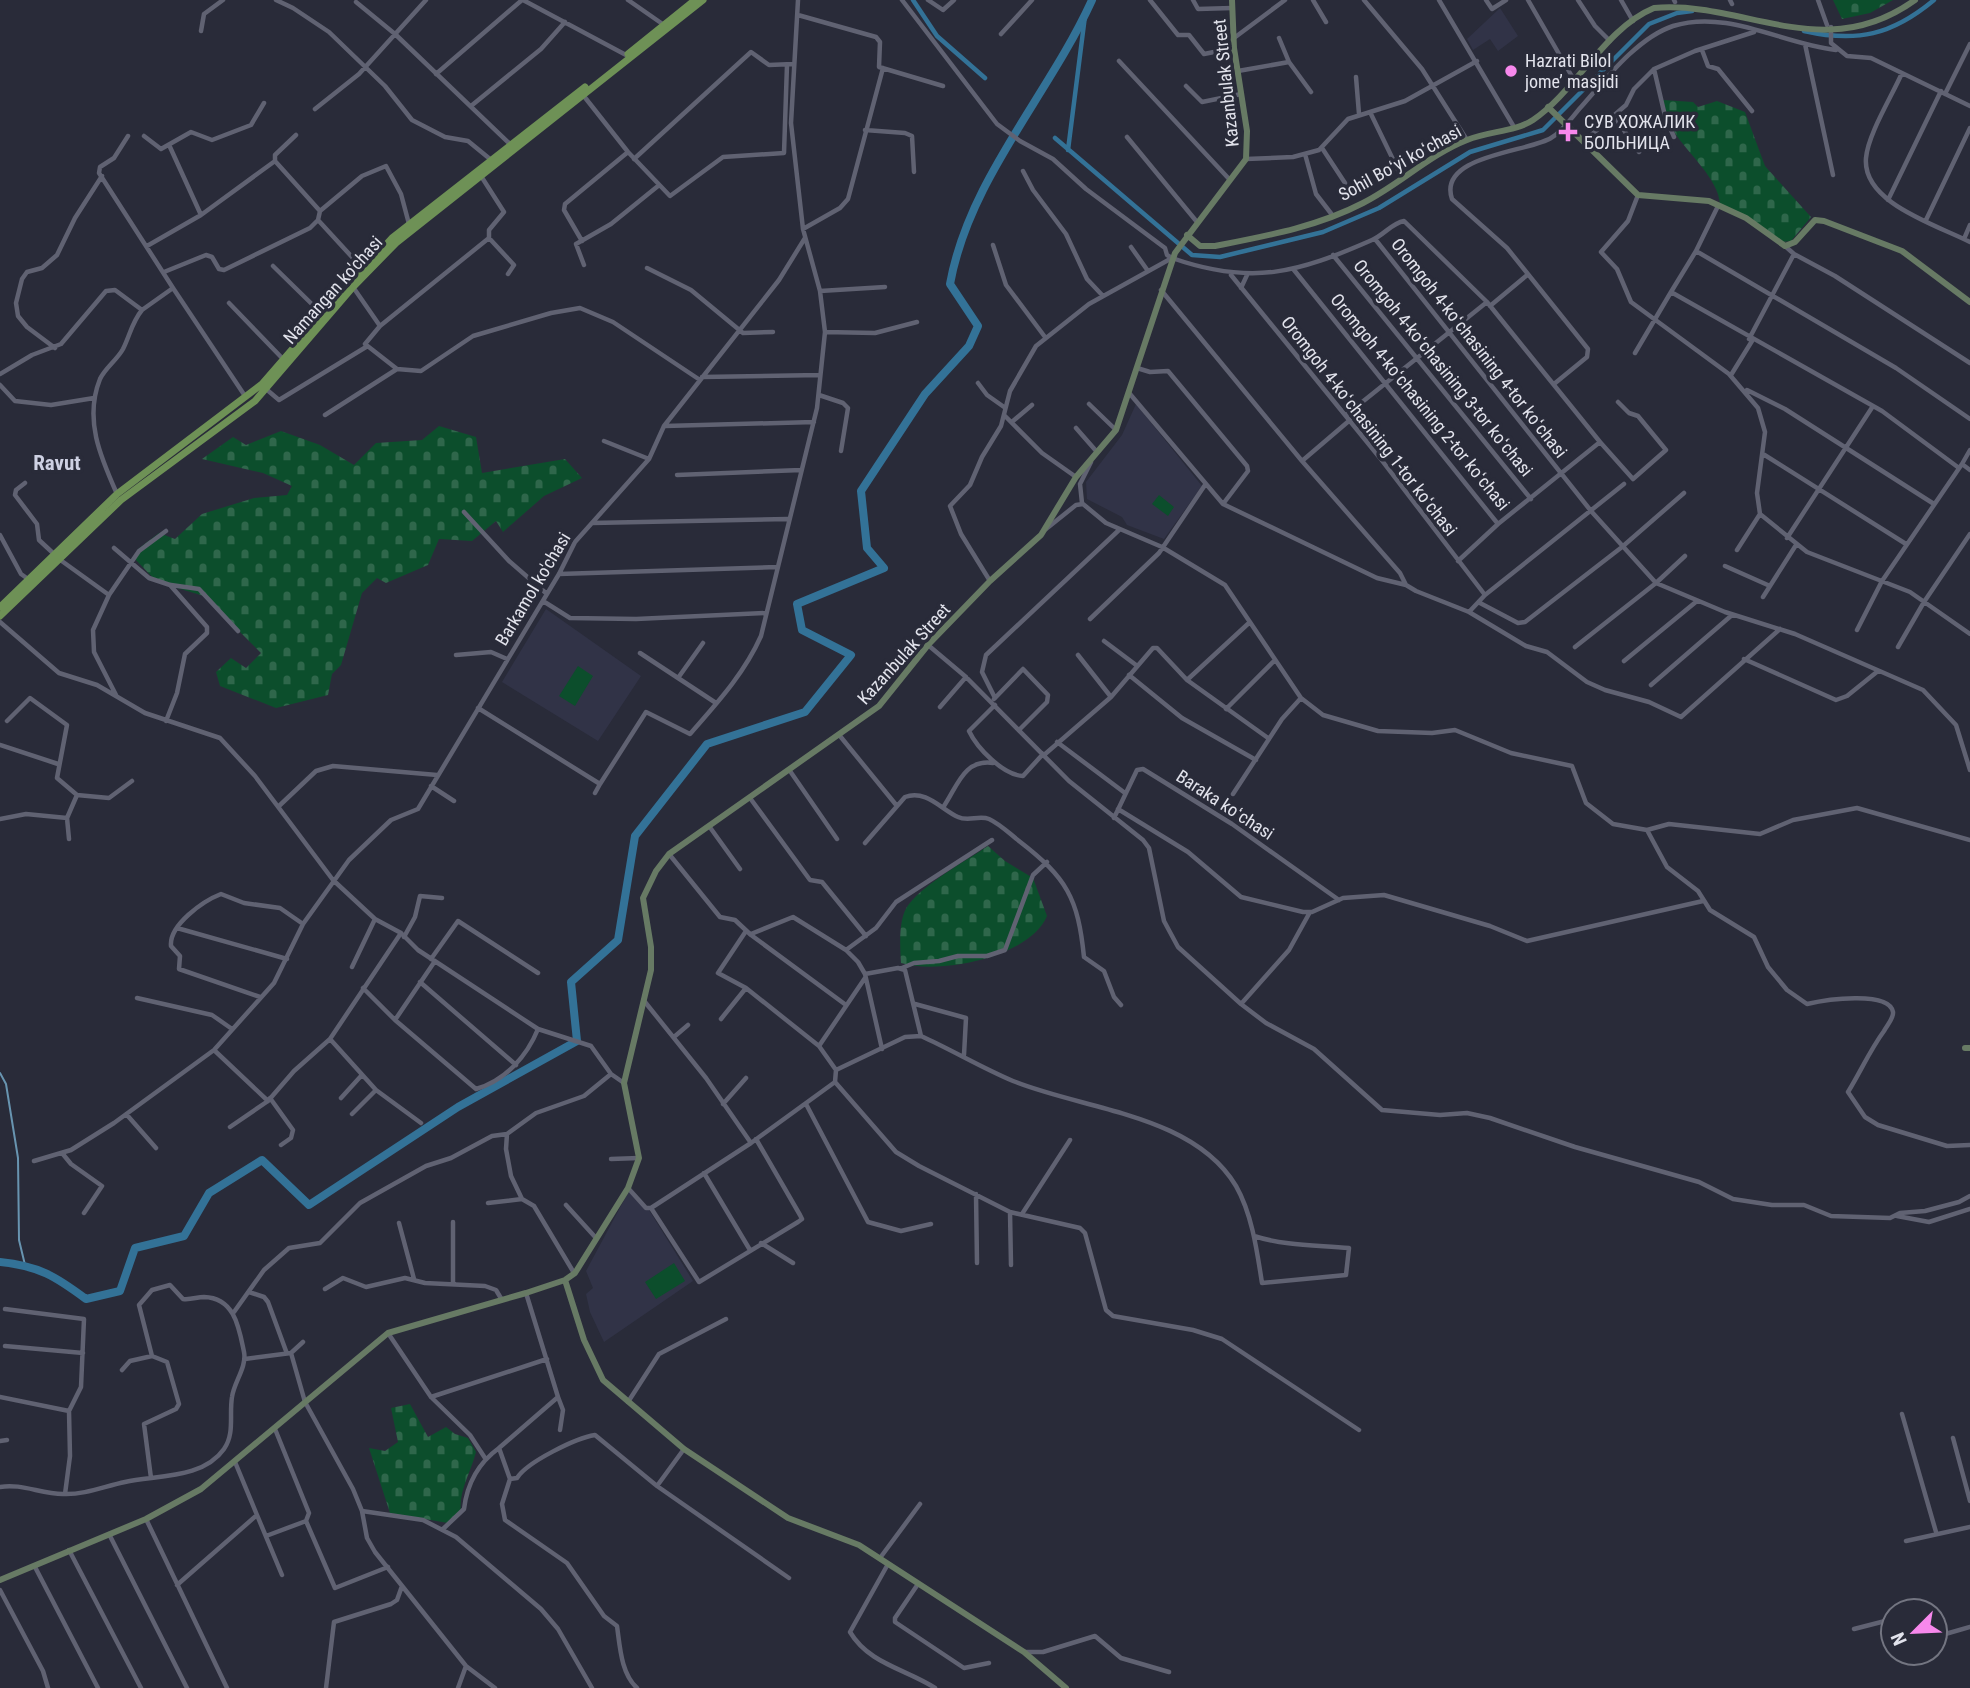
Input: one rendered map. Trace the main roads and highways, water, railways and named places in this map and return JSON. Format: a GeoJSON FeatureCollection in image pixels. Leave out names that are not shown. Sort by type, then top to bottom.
{"type":"FeatureCollection","features":[{"type":"Feature","properties":{"kind":"main road","name":"Namangan ko'chasi"},"geometry":{"type":"LineString","coordinates":[[0,617],[117,494],[246,397],[283,360],[363,269],[409,224],[695,0]]}},
{"type":"Feature","properties":{"kind":"main road","name":"Namangan ko'chasi"},"geometry":{"type":"LineString","coordinates":[[0,607],[121,500],[247,407],[266,389],[353,287],[404,236],[704,0]]}},
{"type":"Feature","properties":{"kind":"main road","name":"Sohil Boʻyi koʻchasi"},"geometry":{"type":"LineString","coordinates":[[1185,237],[1200,246],[1215,246],[1307,227],[1363,203],[1467,140],[1531,121],[1550,109],[1611,42],[1633,21],[1652,9],[1674,1],[1700,0]]}},
{"type":"Feature","properties":{"kind":"main road"},"geometry":{"type":"LineString","coordinates":[[1792,18],[1829,26],[1877,20],[1896,13],[1916,0]]}},
{"type":"Feature","properties":{"kind":"main road"},"geometry":{"type":"LineString","coordinates":[[1719,2],[1744,6]]}},
{"type":"Feature","properties":{"kind":"main road","name":"Kazanbulak Street"},"geometry":{"type":"LineString","coordinates":[[565,1280],[575,1273],[628,1188],[639,1158],[624,1083],[645,1002],[651,947],[643,898],[656,871],[669,854],[879,706],[928,645],[990,581],[1046,529],[1076,477],[1116,430],[1174,256],[1185,237],[1246,159],[1247,131],[1234,48],[1232,4]]}},
{"type":"Feature","properties":{"kind":"main road"},"geometry":{"type":"LineString","coordinates":[[1550,109],[1638,195],[1709,201],[1746,218],[1785,246],[1795,242],[1815,220],[1824,221],[1902,251],[1970,302]]}},
{"type":"Feature","properties":{"kind":"main road"},"geometry":{"type":"LineString","coordinates":[[0,1580],[146,1519],[201,1489],[388,1333],[565,1280],[584,1340],[606,1384],[684,1449],[788,1518],[847,1539],[888,1564],[1024,1653],[1066,1688]]}},
{"type":"Feature","properties":{"kind":"waterway"},"geometry":{"type":"LineString","coordinates":[[913,0],[937,36],[985,78]]}},
{"type":"Feature","properties":{"kind":"waterway"},"geometry":{"type":"LineString","coordinates":[[0,1262],[26,1266],[46,1273],[86,1299],[120,1291],[135,1248],[184,1236],[209,1193],[262,1160],[309,1205],[458,1107],[577,1041],[571,982],[618,940],[635,836],[707,744],[805,712],[851,655],[802,630],[797,604],[884,568],[867,548],[861,491],[925,394],[969,346],[978,326],[950,284],[960,246],[992,173],[1054,70],[1092,0]]}},
{"type":"Feature","properties":{"kind":"waterway"},"geometry":{"type":"LineString","coordinates":[[1804,31],[1841,36],[1873,33],[1903,21],[1934,0]]}},
{"type":"Feature","properties":{"kind":"waterway"},"geometry":{"type":"LineString","coordinates":[[1055,138],[1192,255],[1220,257],[1323,232],[1379,208],[1470,152],[1543,130],[1649,24],[1677,13],[1692,11]]}},
{"type":"Feature","properties":{"kind":"waterway"},"geometry":{"type":"LineString","coordinates":[[1068,150],[1085,16]]}},
{"type":"Feature","properties":{"kind":"waterway"},"geometry":{"type":"LineString","coordinates":[[0,1073],[6,1084],[18,1158],[19,1240],[25,1265]]}},
{"type":"Feature","properties":{"kind":"place","name":"Hazrati Bilol jome’ masjidi"},"geometry":{"type":"Point","coordinates":[1511,71]}},
{"type":"Feature","properties":{"kind":"place","name":"СУВ ХОЖАЛИК БОЛЬНИЦА"},"geometry":{"type":"Point","coordinates":[1568,132]}},
{"type":"Feature","properties":{"kind":"district","name":"Ravut"},"geometry":{"type":"Point","coordinates":[57,463]}}]}
